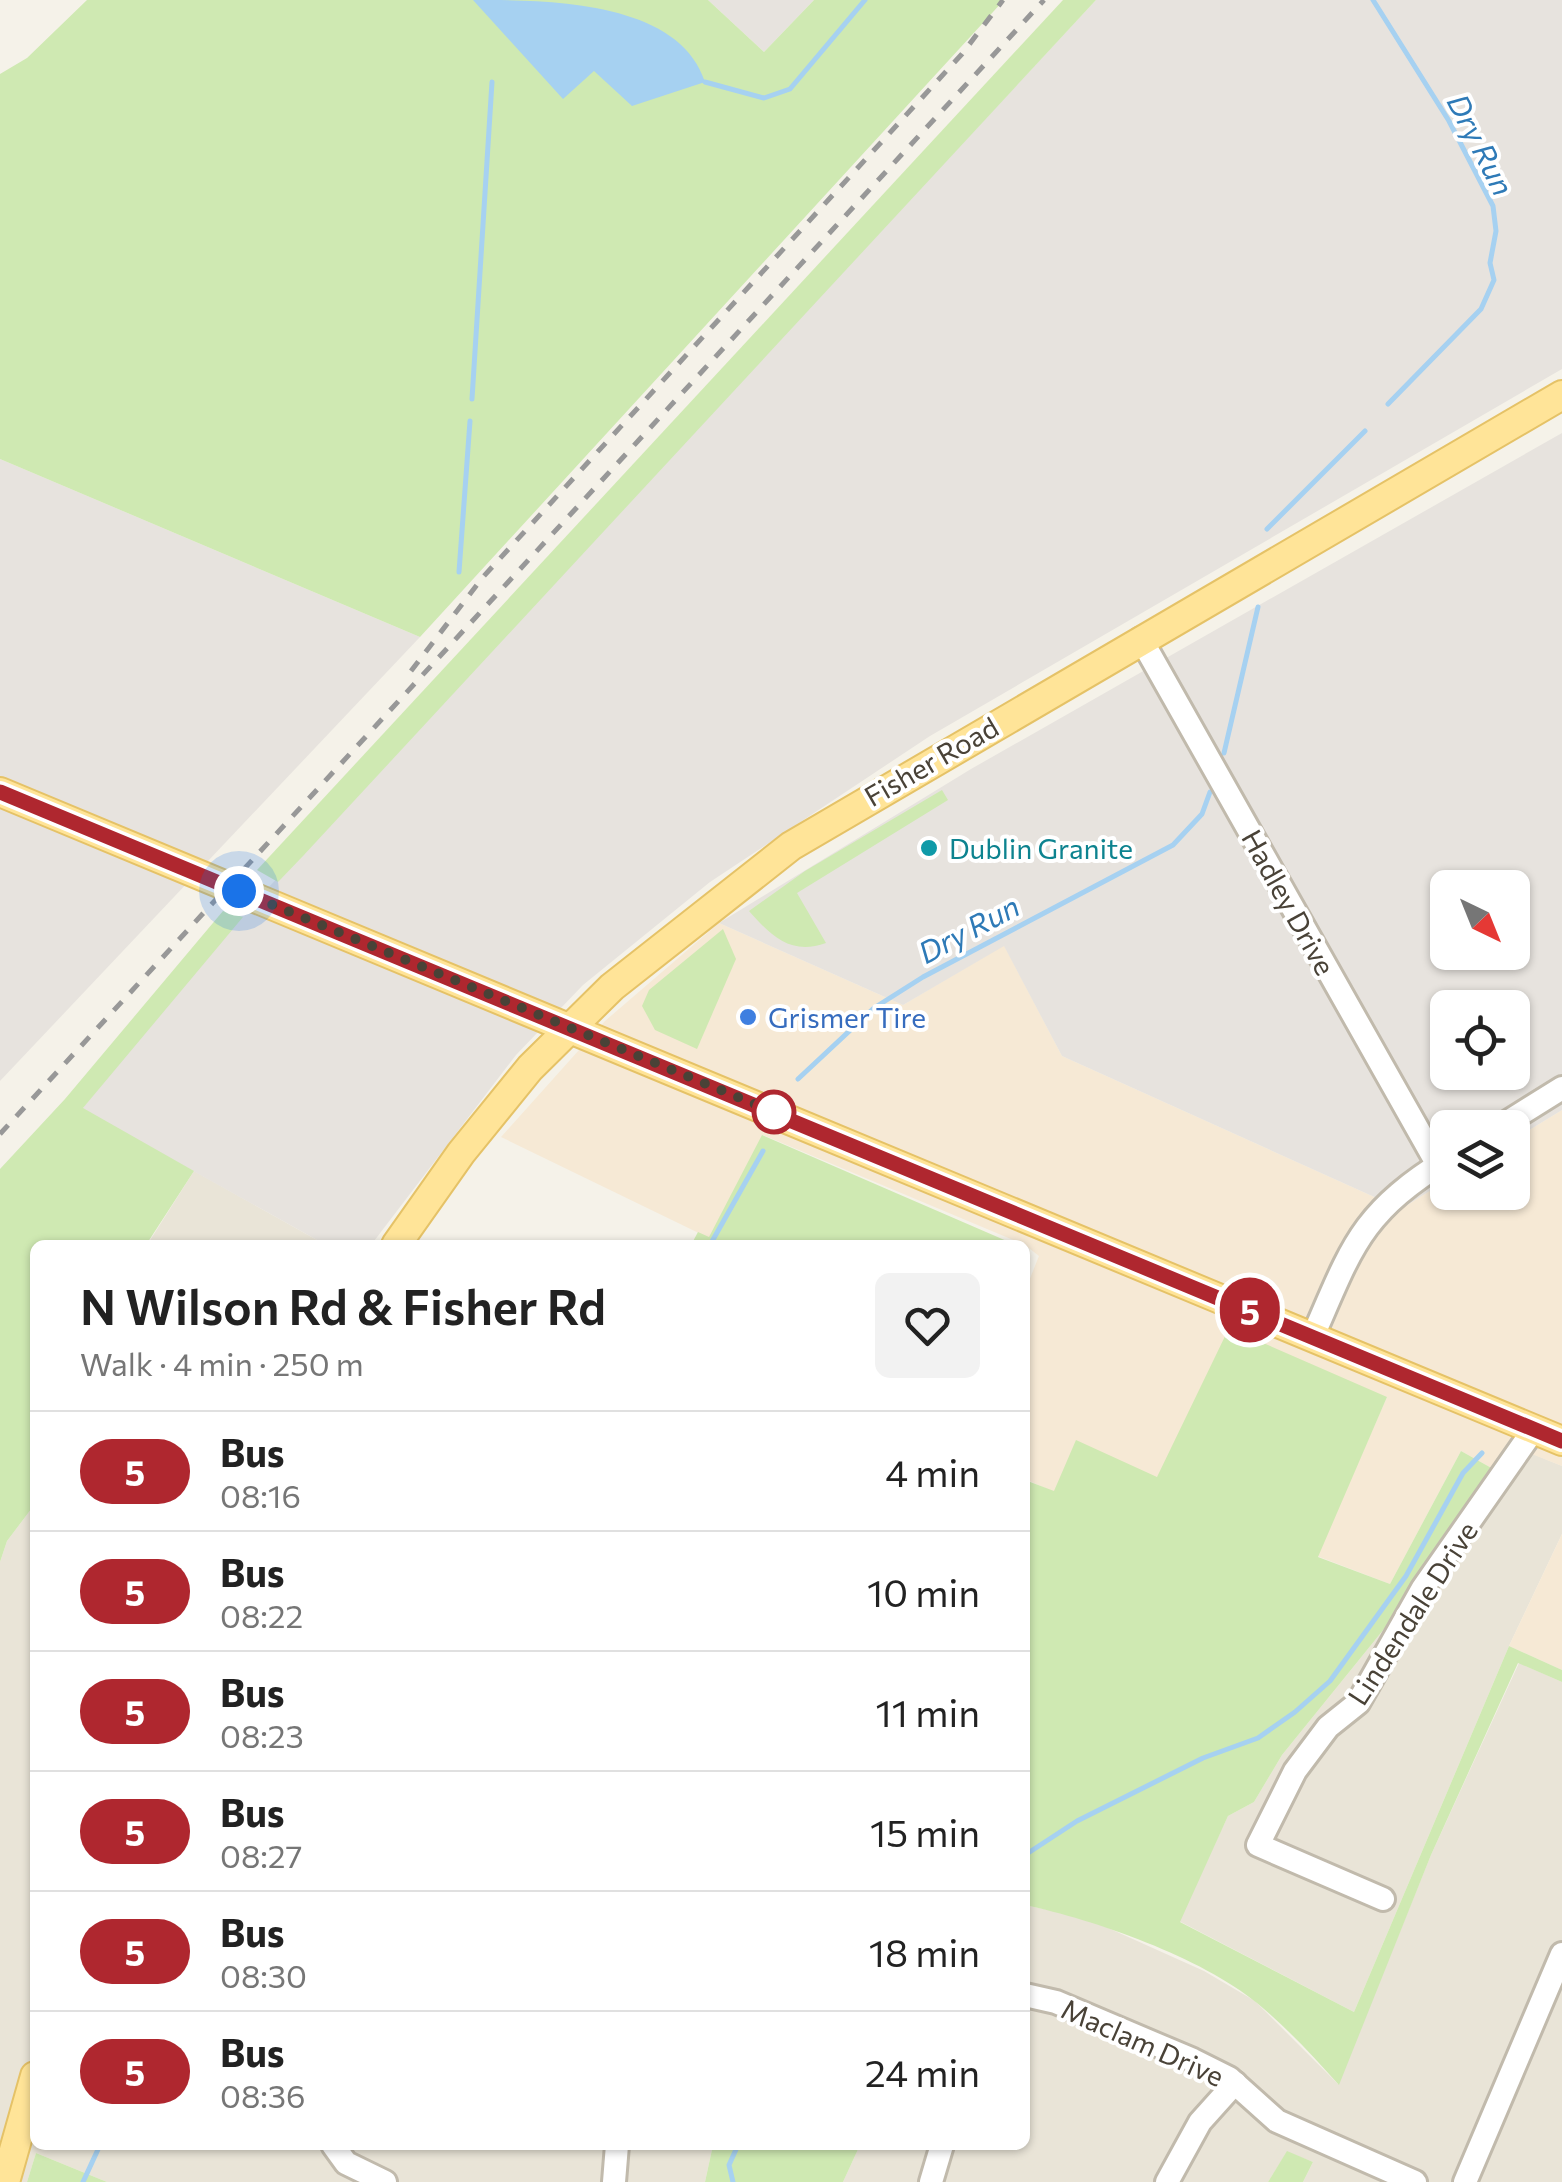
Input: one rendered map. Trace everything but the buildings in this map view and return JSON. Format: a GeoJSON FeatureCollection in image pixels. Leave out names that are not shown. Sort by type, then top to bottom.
{"type":"FeatureCollection","features":[{"type":"Feature","properties":{"kind":"main road","name":"Fisher Road"},"geometry":{"type":"LineString","coordinates":[[400,1240],[493,1110],[568,1030],[690,922],[791,846],[1562,395]]}},
{"type":"Feature","properties":{"kind":"main road"},"geometry":{"type":"LineString","coordinates":[[0,792],[1562,1441]]}},
{"type":"Feature","properties":{"kind":"main road"},"geometry":{"type":"LineString","coordinates":[[5,2182],[30,2094]]}},
{"type":"Feature","properties":{"kind":"street","name":"Hadley Drive"},"geometry":{"type":"LineString","coordinates":[[1141,639],[1430,1139]]}},
{"type":"Feature","properties":{"kind":"street"},"geometry":{"type":"LineString","coordinates":[[1527,1110],[1562,1088]]}},
{"type":"Feature","properties":{"kind":"street"},"geometry":{"type":"LineString","coordinates":[[1313,1336],[1348,1252],[1367,1222],[1396,1192],[1430,1170]]}},
{"type":"Feature","properties":{"kind":"street","name":"Lindendale Drive"},"geometry":{"type":"LineString","coordinates":[[1383,1899],[1258,1845],[1294,1771],[1328,1727],[1358,1703],[1423,1588],[1534,1429]]}},
{"type":"Feature","properties":{"kind":"street"},"geometry":{"type":"LineString","coordinates":[[1465,2182],[1562,1954]]}},
{"type":"Feature","properties":{"kind":"street","name":"Maclam Drive"},"geometry":{"type":"LineString","coordinates":[[1030,1997],[1107,2024],[1235,2084],[1290,2128],[1415,2182]]}},
{"type":"Feature","properties":{"kind":"street"},"geometry":{"type":"LineString","coordinates":[[1166,2182],[1200,2122],[1235,2084]]}},
{"type":"Feature","properties":{"kind":"street"},"geometry":{"type":"LineString","coordinates":[[337,2150],[346,2163],[385,2182]]}},
{"type":"Feature","properties":{"kind":"street"},"geometry":{"type":"LineString","coordinates":[[614,2182],[617,2150]]}},
{"type":"Feature","properties":{"kind":"street"},"geometry":{"type":"LineString","coordinates":[[931,2182],[941,2150]]}},
{"type":"Feature","properties":{"kind":"shaded area"},"geometry":{"type":"Polygon","coordinates":[[[708,0],[814,0],[764,52],[708,0]]]}},
{"type":"Feature","properties":{"kind":"shaded area"},"geometry":{"type":"Polygon","coordinates":[[[1096,0],[1562,0],[1562,369],[930,736],[710,882],[583,985],[516,1055],[375,1240],[317,1240],[82,1109],[213,947],[1096,0]]]}},
{"type":"Feature","properties":{"kind":"shaded area"},"geometry":{"type":"Polygon","coordinates":[[[1562,433],[1562,1110],[1530,1130],[1530,1110],[1430,1110],[1430,1191],[1401,1209],[1062,1056],[1004,946],[903,1005],[719,923],[971,769],[1562,433]]]}},
{"type":"Feature","properties":{"kind":"shaded area"},"geometry":{"type":"Polygon","coordinates":[[[0,459],[420,637],[0,1081],[0,459]]]}},
{"type":"Feature","properties":{"kind":"shaded area"},"geometry":{"type":"Polygon","coordinates":[[[719,923],[903,1005],[1004,945],[1062,1056],[1401,1209],[1430,1191],[1430,1210],[1530,1210],[1530,1130],[1562,1110],[1562,1466],[1511,1446],[1495,1470],[1461,1451],[1390,1584],[1317,1556],[1387,1397],[1156,1477],[1054,1492],[1030,1481],[1030,1278],[1039,1256],[1030,1249],[1030,1240],[1013,1240],[763,1135],[709,1238],[501,1137],[605,1021],[719,923]]]}},
{"type":"Feature","properties":{"kind":"shaded area"},"geometry":{"type":"Polygon","coordinates":[[[194,1171],[317,1240],[150,1240],[194,1171]]]}},
{"type":"Feature","properties":{"kind":"shaded area"},"geometry":{"type":"Polygon","coordinates":[[[1511,1445],[1562,1466],[1562,1534],[1509,1646],[1354,2012],[1179,1921],[1228,1816],[1254,1802],[1282,1755],[1401,1608],[1511,1445]]]}},
{"type":"Feature","properties":{"kind":"shaded area"},"geometry":{"type":"Polygon","coordinates":[[[30,1511],[30,2150],[712,2150],[705,2182],[107,2182],[36,2153],[27,2182],[0,2182],[0,1562],[7,1541],[30,1511]]]}},
{"type":"Feature","properties":{"kind":"shaded area"},"geometry":{"type":"Polygon","coordinates":[[[1562,1534],[1562,1670],[1509,1646],[1562,1534]]]}},
{"type":"Feature","properties":{"kind":"shaded area"},"geometry":{"type":"Polygon","coordinates":[[[1519,1663],[1562,1682],[1562,2182],[1303,2182],[1313,2162],[1287,2152],[1268,2182],[843,2182],[858,2150],[1030,2150],[1030,1906],[1086,1918],[1204,1971],[1255,2001],[1338,2084],[1431,1855],[1519,1663]]]}},
{"type":"Feature","properties":{"kind":"green space"},"geometry":{"type":"Polygon","coordinates":[[[87,0],[708,0],[764,52],[814,0],[1004,0],[420,637],[0,459],[0,74],[27,58],[87,0]]]}},
{"type":"Feature","properties":{"kind":"green space"},"geometry":{"type":"Polygon","coordinates":[[[1063,0],[1096,0],[278,882],[257,870],[1063,0]]]}},
{"type":"Feature","properties":{"kind":"green space"},"geometry":{"type":"Polygon","coordinates":[[[942,790],[948,800],[797,893],[826,943],[792,945],[774,936],[749,911],[805,871],[942,790]]]}},
{"type":"Feature","properties":{"kind":"green space"},"geometry":{"type":"Polygon","coordinates":[[[223,911],[243,917],[83,1108],[194,1171],[149,1240],[30,1240],[30,1511],[7,1541],[0,1562],[0,1169],[65,1099],[223,911]]]}},
{"type":"Feature","properties":{"kind":"green space"},"geometry":{"type":"Polygon","coordinates":[[[723,929],[736,959],[697,1049],[655,1030],[642,1006],[649,990],[723,929]]]}},
{"type":"Feature","properties":{"kind":"green space"},"geometry":{"type":"Polygon","coordinates":[[[762,1135],[1004,1240],[694,1240],[698,1232],[709,1237],[762,1135]]]}},
{"type":"Feature","properties":{"kind":"green space"},"geometry":{"type":"Polygon","coordinates":[[[1229,1328],[1387,1397],[1318,1557],[1390,1584],[1461,1451],[1495,1470],[1401,1608],[1282,1755],[1254,1802],[1228,1816],[1180,1922],[1354,2012],[1509,1646],[1562,1670],[1562,1682],[1518,1663],[1431,1855],[1339,2085],[1257,2003],[1207,1970],[1114,1930],[1030,1906],[1030,1482],[1054,1491],[1076,1440],[1157,1477],[1229,1328]]]}},
{"type":"Feature","properties":{"kind":"green space"},"geometry":{"type":"Polygon","coordinates":[[[712,2150],[858,2150],[843,2182],[705,2182],[712,2150]]]}},
{"type":"Feature","properties":{"kind":"green space"},"geometry":{"type":"Polygon","coordinates":[[[1287,2151],[1313,2162],[1303,2182],[1268,2182],[1287,2151]]]}},
{"type":"Feature","properties":{"kind":"green space"},"geometry":{"type":"Polygon","coordinates":[[[36,2153],[107,2182],[27,2182],[36,2153]]]}},
{"type":"Feature","properties":{"kind":"water"},"geometry":{"type":"Polygon","coordinates":[[[473,0],[572,4],[639,20],[668,35],[691,55],[705,82],[632,106],[594,71],[563,99],[473,0]]]}},
{"type":"Feature","properties":{"kind":"waterway"},"geometry":{"type":"LineString","coordinates":[[705,82],[764,98],[790,89],[865,0]]}},
{"type":"Feature","properties":{"kind":"waterway","name":"Dry Run"},"geometry":{"type":"LineString","coordinates":[[1373,0],[1449,121],[1493,206],[1496,231],[1490,263],[1494,280],[1481,309],[1388,404]]}},
{"type":"Feature","properties":{"kind":"waterway"},"geometry":{"type":"LineString","coordinates":[[472,399],[492,82]]}},
{"type":"Feature","properties":{"kind":"waterway"},"geometry":{"type":"LineString","coordinates":[[459,572],[470,421]]}},
{"type":"Feature","properties":{"kind":"waterway","name":"Dry Run"},"geometry":{"type":"LineString","coordinates":[[1267,529],[1365,431]]}},
{"type":"Feature","properties":{"kind":"waterway","name":"Dry Run"},"geometry":{"type":"LineString","coordinates":[[1224,753],[1258,607]]}},
{"type":"Feature","properties":{"kind":"waterway","name":"Dry Run"},"geometry":{"type":"LineString","coordinates":[[798,1079],[874,1008],[923,977],[1173,845],[1202,814],[1210,792]]}},
{"type":"Feature","properties":{"kind":"waterway","name":"Dry Run"},"geometry":{"type":"LineString","coordinates":[[713,1240],[763,1151]]}},
{"type":"Feature","properties":{"kind":"waterway"},"geometry":{"type":"LineString","coordinates":[[1030,1852],[1077,1821],[1203,1758],[1258,1738],[1295,1712],[1330,1681],[1406,1576],[1463,1473],[1482,1453]]}},
{"type":"Feature","properties":{"kind":"waterway","name":"Dry Run"},"geometry":{"type":"LineString","coordinates":[[83,2182],[98,2150]]}},
{"type":"Feature","properties":{"kind":"waterway"},"geometry":{"type":"LineString","coordinates":[[733,2182],[729,2165],[736,2150]]}},
{"type":"Feature","properties":{"kind":"railway"},"geometry":{"type":"LineString","coordinates":[[411,671],[483,577],[962,54],[1003,0]]}},
{"type":"Feature","properties":{"kind":"railway"},"geometry":{"type":"LineString","coordinates":[[0,1134],[1044,0]]}},
{"type":"Feature","properties":{"kind":"bus line","name":"5"},"geometry":{"type":"LineString","coordinates":[[0,792],[1562,1441]]}},
{"type":"Feature","properties":{"kind":"place","name":"Dublin Granite"},"geometry":{"type":"Point","coordinates":[929,848]}},
{"type":"Feature","properties":{"kind":"place","name":"Grismer Tire"},"geometry":{"type":"Point","coordinates":[748,1017]}},
{"type":"Feature","properties":{"kind":"route"},"geometry":{"type":"LineString","coordinates":[[239,891],[774,1112]]}}]}
